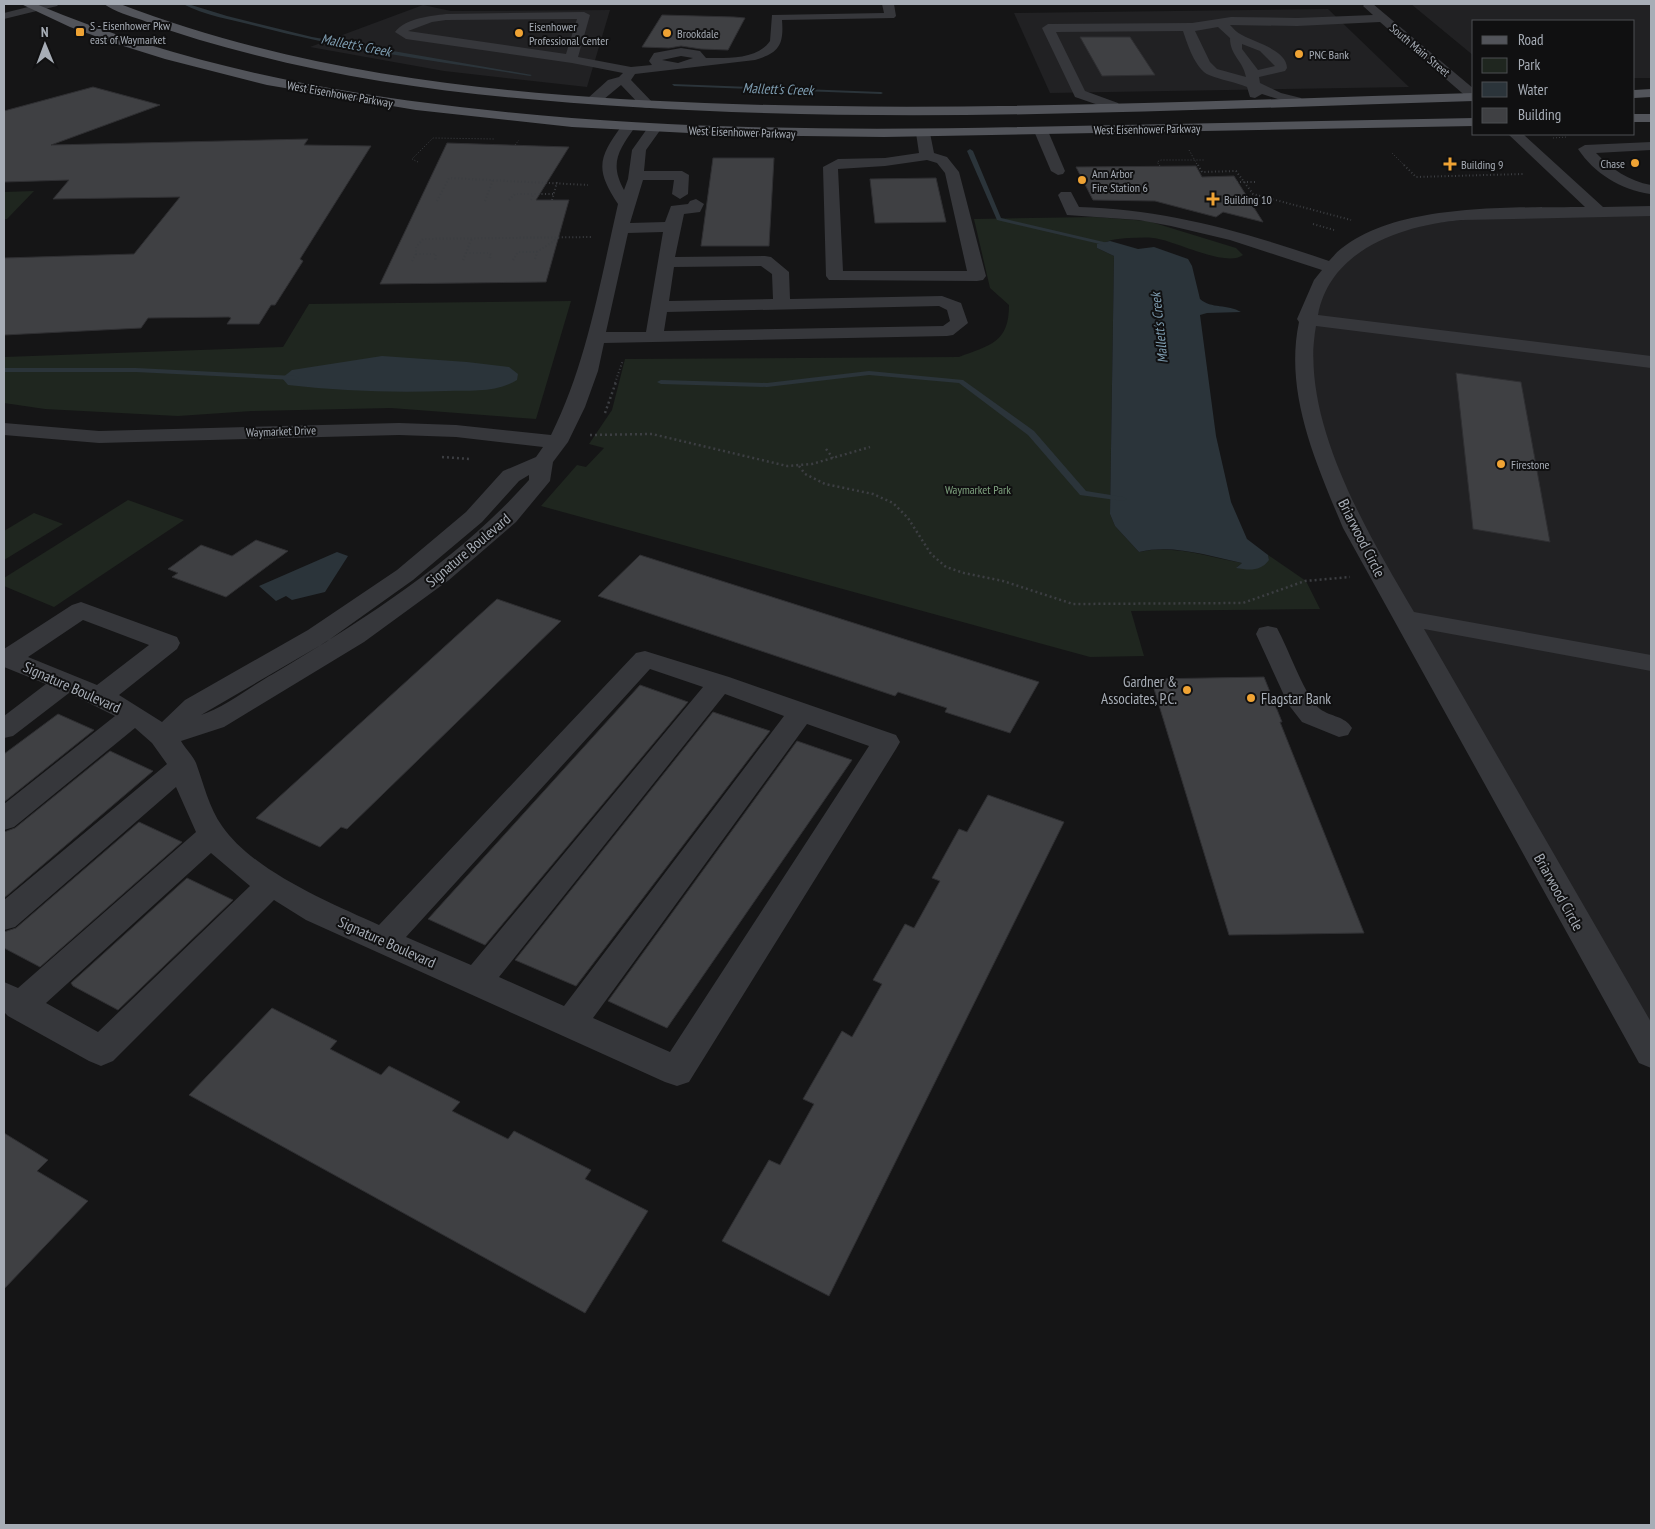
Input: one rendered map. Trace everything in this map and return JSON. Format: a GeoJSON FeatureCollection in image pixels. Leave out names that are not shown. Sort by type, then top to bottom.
{"type":"FeatureCollection","features":[{"type":"Feature","properties":{"kind":"main road","name":"West Eisenhower Parkway"},"geometry":{"type":"LineString","coordinates":[[110,4],[147,20],[267,55],[346,71],[496,92],[593,101],[738,109],[871,111],[1472,97]]}},
{"type":"Feature","properties":{"kind":"main road","name":"West Eisenhower Parkway"},"geometry":{"type":"LineString","coordinates":[[31,6],[101,34],[193,65],[290,86],[458,112],[628,127],[677,130],[923,133],[1472,122]]}},
{"type":"Feature","properties":{"kind":"main road"},"geometry":{"type":"LineString","coordinates":[[101,34],[125,37],[225,65],[238,64],[267,55]]}},
{"type":"Feature","properties":{"kind":"main road"},"geometry":{"type":"LineString","coordinates":[[290,86],[308,77],[329,74],[448,91],[496,92]]}},
{"type":"Feature","properties":{"kind":"main road"},"geometry":{"type":"LineString","coordinates":[[1635,94],[1651,93]]}},
{"type":"Feature","properties":{"kind":"main road"},"geometry":{"type":"LineString","coordinates":[[1153,129],[1198,122],[1353,118],[1366,114],[1358,106],[1333,101]]}},
{"type":"Feature","properties":{"kind":"main road"},"geometry":{"type":"LineString","coordinates":[[1125,129],[1109,124],[1104,117],[1115,112],[1269,107],[1296,102]]}},
{"type":"Feature","properties":{"kind":"main road"},"geometry":{"type":"LineString","coordinates":[[964,110],[1007,115],[1034,125],[1041,131]]}},
{"type":"Feature","properties":{"kind":"main road"},"geometry":{"type":"LineString","coordinates":[[677,130],[713,126],[865,128],[886,126],[894,119],[886,114],[871,111]]}},
{"type":"Feature","properties":{"kind":"main road"},"geometry":{"type":"LineString","coordinates":[[1635,118],[1651,118]]}},
{"type":"Feature","properties":{"kind":"street"},"geometry":{"type":"LineString","coordinates":[[4,16],[31,6],[53,4]]}},
{"type":"Feature","properties":{"kind":"street"},"geometry":{"type":"LineString","coordinates":[[593,101],[613,83],[628,75],[697,62],[743,59],[769,50],[774,46],[776,40],[776,17],[890,16],[888,4]]}},
{"type":"Feature","properties":{"kind":"street","name":"South Main Street"},"geometry":{"type":"LineString","coordinates":[[1366,4],[1472,95]]}},
{"type":"Feature","properties":{"kind":"street"},"geometry":{"type":"LineString","coordinates":[[572,60],[572,53],[584,16],[437,18],[404,28],[401,32],[406,35],[572,60],[628,75],[647,104]]}},
{"type":"Feature","properties":{"kind":"street"},"geometry":{"type":"LineString","coordinates":[[1113,106],[1080,94],[1048,28],[1192,27],[1220,22],[1298,22],[1382,18]]}},
{"type":"Feature","properties":{"kind":"street"},"geometry":{"type":"LineString","coordinates":[[1220,22],[1236,37],[1264,48],[1281,64],[1280,68],[1253,80]]}},
{"type":"Feature","properties":{"kind":"street"},"geometry":{"type":"LineString","coordinates":[[1192,27],[1189,31],[1204,64],[1212,72],[1253,80],[1276,96],[1296,102]]}},
{"type":"Feature","properties":{"kind":"street"},"geometry":{"type":"LineString","coordinates":[[1236,37],[1236,49],[1251,68],[1256,92],[1248,102]]}},
{"type":"Feature","properties":{"kind":"street"},"geometry":{"type":"LineString","coordinates":[[674,66],[659,64],[655,58],[664,53],[689,52],[700,56],[697,62]]}},
{"type":"Feature","properties":{"kind":"street"},"geometry":{"type":"LineString","coordinates":[[1067,107],[1080,94]]}},
{"type":"Feature","properties":{"kind":"street"},"geometry":{"type":"LineString","coordinates":[[626,204],[611,180],[608,158],[628,127]]}},
{"type":"Feature","properties":{"kind":"street","name":"Signature Boulevard"},"geometry":{"type":"LineString","coordinates":[[163,737],[215,720],[355,636],[433,580],[508,517],[539,481],[551,451],[575,407],[588,371],[626,204],[633,190],[639,150],[654,129]]}},
{"type":"Feature","properties":{"kind":"street"},"geometry":{"type":"LineString","coordinates":[[1041,131],[1058,171]]}},
{"type":"Feature","properties":{"kind":"street"},"geometry":{"type":"LineString","coordinates":[[923,133],[927,156]]}},
{"type":"Feature","properties":{"kind":"street"},"geometry":{"type":"LineString","coordinates":[[1517,135],[1599,212]]}},
{"type":"Feature","properties":{"kind":"street"},"geometry":{"type":"LineString","coordinates":[[1650,189],[1640,188],[1619,179],[1585,149],[1651,146]]}},
{"type":"Feature","properties":{"kind":"street"},"geometry":{"type":"LineString","coordinates":[[927,156],[942,160],[952,172],[977,276],[835,276],[830,167],[838,163],[885,162],[927,156]]}},
{"type":"Feature","properties":{"kind":"street"},"geometry":{"type":"LineString","coordinates":[[636,176],[682,174],[654,337]]}},
{"type":"Feature","properties":{"kind":"street"},"geometry":{"type":"LineString","coordinates":[[1066,195],[1072,212],[1113,212],[1159,217],[1331,267]]}},
{"type":"Feature","properties":{"kind":"street"},"geometry":{"type":"LineString","coordinates":[[678,201],[694,209],[696,201]]}},
{"type":"Feature","properties":{"kind":"street","name":"Briarwood Circle"},"geometry":{"type":"LineString","coordinates":[[1651,211],[1433,219],[1402,226],[1374,237],[1348,251],[1331,267],[1316,289],[1306,319],[1304,355],[1310,407],[1327,462],[1354,528],[1651,1053]]}},
{"type":"Feature","properties":{"kind":"street"},"geometry":{"type":"LineString","coordinates":[[621,228],[672,227]]}},
{"type":"Feature","properties":{"kind":"street"},"geometry":{"type":"LineString","coordinates":[[666,262],[766,261],[780,272],[782,305]]}},
{"type":"Feature","properties":{"kind":"street"},"geometry":{"type":"LineString","coordinates":[[596,338],[946,331],[959,324],[956,307],[942,301],[658,307]]}},
{"type":"Feature","properties":{"kind":"street"},"geometry":{"type":"LineString","coordinates":[[1306,319],[1651,362]]}},
{"type":"Feature","properties":{"kind":"street","name":"Waymarket Drive"},"geometry":{"type":"LineString","coordinates":[[4,430],[119,436],[399,429],[456,431],[551,451]]}},
{"type":"Feature","properties":{"kind":"street"},"geometry":{"type":"LineString","coordinates":[[6,658],[82,610],[168,643],[98,697]]}},
{"type":"Feature","properties":{"kind":"street"},"geometry":{"type":"LineString","coordinates":[[1405,618],[1651,663]]}},
{"type":"Feature","properties":{"kind":"street"},"geometry":{"type":"LineString","coordinates":[[1268,634],[1300,704],[1311,716],[1339,728]]}},
{"type":"Feature","properties":{"kind":"street","name":"Signature Boulevard"},"geometry":{"type":"LineString","coordinates":[[6,658],[98,697],[144,721],[163,737],[183,765],[192,796],[212,835],[234,857],[271,884],[317,911],[677,1071],[886,742],[801,712]]}},
{"type":"Feature","properties":{"kind":"street"},"geometry":{"type":"LineString","coordinates":[[383,941],[645,659],[801,712],[570,1022]]}},
{"type":"Feature","properties":{"kind":"street"},"geometry":{"type":"LineString","coordinates":[[4,729],[65,682]]}},
{"type":"Feature","properties":{"kind":"street"},"geometry":{"type":"LineString","coordinates":[[476,982],[720,684]]}},
{"type":"Feature","properties":{"kind":"street"},"geometry":{"type":"LineString","coordinates":[[4,819],[133,715]]}},
{"type":"Feature","properties":{"kind":"street"},"geometry":{"type":"LineString","coordinates":[[4,918],[183,765]]}},
{"type":"Feature","properties":{"kind":"street"},"geometry":{"type":"LineString","coordinates":[[212,835],[12,1001],[101,1051],[271,884]]}},
{"type":"Feature","properties":{"kind":"path"},"geometry":{"type":"LineString","coordinates":[[450,143],[455,138]]}},
{"type":"Feature","properties":{"kind":"path"},"geometry":{"type":"LineString","coordinates":[[470,144],[474,138]]}},
{"type":"Feature","properties":{"kind":"path"},"geometry":{"type":"LineString","coordinates":[[418,162],[412,159],[430,139],[496,139],[492,144]]}},
{"type":"Feature","properties":{"kind":"path"},"geometry":{"type":"LineString","coordinates":[[515,145],[519,140]]}},
{"type":"Feature","properties":{"kind":"path"},"geometry":{"type":"LineString","coordinates":[[1185,143],[1202,172],[1236,172],[1253,194],[1356,221]]}},
{"type":"Feature","properties":{"kind":"path"},"geometry":{"type":"LineString","coordinates":[[1392,153],[1416,177],[1461,174],[1523,174]]}},
{"type":"Feature","properties":{"kind":"path"},"geometry":{"type":"LineString","coordinates":[[1160,166],[1158,161],[1205,160]]}},
{"type":"Feature","properties":{"kind":"path"},"geometry":{"type":"LineString","coordinates":[[437,201],[443,186],[449,178],[592,184]]}},
{"type":"Feature","properties":{"kind":"path"},"geometry":{"type":"LineString","coordinates":[[485,201],[494,180]]}},
{"type":"Feature","properties":{"kind":"path"},"geometry":{"type":"LineString","coordinates":[[552,200],[557,182]]}},
{"type":"Feature","properties":{"kind":"path"},"geometry":{"type":"LineString","coordinates":[[1233,182],[1256,182]]}},
{"type":"Feature","properties":{"kind":"path"},"geometry":{"type":"LineString","coordinates":[[509,200],[515,194],[554,194]]}},
{"type":"Feature","properties":{"kind":"path"},"geometry":{"type":"LineString","coordinates":[[531,200],[533,194]]}},
{"type":"Feature","properties":{"kind":"path"},"geometry":{"type":"LineString","coordinates":[[1313,224],[1334,230]]}},
{"type":"Feature","properties":{"kind":"path"},"geometry":{"type":"LineString","coordinates":[[513,260],[518,252],[537,252],[559,237]]}},
{"type":"Feature","properties":{"kind":"path"},"geometry":{"type":"LineString","coordinates":[[412,261],[416,254],[416,248],[423,238],[593,237]]}},
{"type":"Feature","properties":{"kind":"path"},"geometry":{"type":"LineString","coordinates":[[463,260],[472,238]]}},
{"type":"Feature","properties":{"kind":"path"},"geometry":{"type":"LineString","coordinates":[[535,259],[537,252]]}},
{"type":"Feature","properties":{"kind":"path"},"geometry":{"type":"LineString","coordinates":[[466,253],[489,253],[491,255],[489,260]]}},
{"type":"Feature","properties":{"kind":"path"},"geometry":{"type":"LineString","coordinates":[[416,254],[436,254],[435,260]]}},
{"type":"Feature","properties":{"kind":"path"},"geometry":{"type":"LineString","coordinates":[[551,451],[605,434],[652,434],[787,466],[799,466],[870,447]]}},
{"type":"Feature","properties":{"kind":"path"},"geometry":{"type":"LineString","coordinates":[[826,449],[833,458]]}},
{"type":"Feature","properties":{"kind":"path"},"geometry":{"type":"LineString","coordinates":[[799,466],[802,472],[819,482],[884,497],[895,504],[911,520],[934,557],[949,568],[1011,584],[1053,600],[1073,604],[1243,603],[1260,599],[1285,588],[1314,579],[1381,576]]}},
{"type":"Feature","properties":{"kind":"shaded area"},"geometry":{"type":"Polygon","coordinates":[[[1411,4],[1651,4],[1651,78],[1635,78],[1635,20],[1472,20],[1472,54],[1411,4]]]}},
{"type":"Feature","properties":{"kind":"shaded area"},"geometry":{"type":"Polygon","coordinates":[[[423,5],[451,11],[610,10],[587,87],[444,71],[310,47],[423,5]]]}},
{"type":"Feature","properties":{"kind":"shaded area"},"geometry":{"type":"Polygon","coordinates":[[[1328,9],[1409,87],[1050,93],[1014,13],[1328,9]]]}},
{"type":"Feature","properties":{"kind":"shaded area"},"geometry":{"type":"Polygon","coordinates":[[[1651,211],[1651,1053],[1354,528],[1311,407],[1316,289],[1331,267],[1403,226],[1521,214],[1651,211]]]}},
{"type":"Feature","properties":{"kind":"green space"},"geometry":{"type":"Polygon","coordinates":[[[34,191],[7,219],[4,219],[4,192],[34,191]]]}},
{"type":"Feature","properties":{"kind":"green space","name":"Waymarket Park"},"geometry":{"type":"Polygon","coordinates":[[[1094,217],[1148,221],[1236,248],[1243,255],[1235,258],[1212,256],[1150,238],[1112,240],[1097,248],[1114,256],[1110,514],[1115,526],[1139,552],[1178,550],[1242,563],[1237,567],[1269,560],[1268,555],[1306,581],[1320,609],[1131,611],[1144,656],[1090,657],[541,506],[577,465],[586,467],[604,448],[589,444],[612,410],[625,359],[959,357],[996,341],[1006,327],[1008,318],[1009,305],[990,288],[974,219],[1094,217]]]}},
{"type":"Feature","properties":{"kind":"green space"},"geometry":{"type":"Polygon","coordinates":[[[571,301],[536,419],[391,408],[252,411],[178,416],[45,409],[4,403],[4,357],[283,347],[309,304],[571,301]]]}},
{"type":"Feature","properties":{"kind":"green space"},"geometry":{"type":"Polygon","coordinates":[[[128,500],[184,520],[54,607],[4,586],[4,578],[128,500]]]}},
{"type":"Feature","properties":{"kind":"green space"},"geometry":{"type":"Polygon","coordinates":[[[34,513],[63,524],[4,560],[4,531],[34,513]]]}},
{"type":"Feature","properties":{"kind":"water"},"geometry":{"type":"Polygon","coordinates":[[[1110,241],[1138,249],[1154,247],[1188,259],[1192,266],[1200,299],[1209,304],[1241,312],[1200,315],[1216,436],[1231,502],[1247,539],[1268,555],[1269,560],[1262,567],[1250,570],[1236,568],[1242,563],[1178,550],[1165,549],[1139,552],[1115,526],[1110,514],[1114,256],[1097,248],[1097,244],[1110,241]]]}},
{"type":"Feature","properties":{"kind":"water"},"geometry":{"type":"Polygon","coordinates":[[[382,356],[509,367],[518,374],[517,380],[492,389],[426,392],[308,387],[288,385],[282,378],[292,370],[382,356]]]}},
{"type":"Feature","properties":{"kind":"water"},"geometry":{"type":"Polygon","coordinates":[[[337,552],[348,556],[325,592],[292,600],[286,596],[276,601],[259,586],[337,552]]]}},
{"type":"Feature","properties":{"kind":"building","name":"Brookdale"},"geometry":{"type":"Polygon","coordinates":[[[662,15],[745,18],[728,50],[681,46],[669,48],[642,47],[662,15]]]}},
{"type":"Feature","properties":{"kind":"building"},"geometry":{"type":"Polygon","coordinates":[[[1080,37],[1130,37],[1155,75],[1102,76],[1080,37]]]}},
{"type":"Feature","properties":{"kind":"building"},"geometry":{"type":"Polygon","coordinates":[[[93,87],[160,105],[51,145],[308,139],[304,145],[371,146],[300,259],[303,261],[275,305],[271,305],[259,324],[227,324],[231,318],[229,317],[148,318],[141,328],[4,335],[4,258],[134,254],[180,197],[53,199],[69,180],[4,182],[4,111],[93,87]]]}},
{"type":"Feature","properties":{"kind":"building"},"geometry":{"type":"Polygon","coordinates":[[[447,143],[569,147],[536,200],[569,200],[546,282],[380,284],[447,143]]]}},
{"type":"Feature","properties":{"kind":"building"},"geometry":{"type":"Polygon","coordinates":[[[713,158],[774,158],[769,246],[701,246],[713,158]]]}},
{"type":"Feature","properties":{"kind":"building"},"geometry":{"type":"Polygon","coordinates":[[[1196,166],[1202,177],[1234,176],[1263,222],[1223,212],[1216,217],[1155,201],[1093,200],[1076,167],[1196,166]]]}},
{"type":"Feature","properties":{"kind":"building"},"geometry":{"type":"Polygon","coordinates":[[[936,178],[946,222],[875,223],[870,179],[936,178]]]}},
{"type":"Feature","properties":{"kind":"building","name":"Firestone"},"geometry":{"type":"Polygon","coordinates":[[[1456,373],[1521,382],[1550,542],[1473,529],[1456,373]]]}},
{"type":"Feature","properties":{"kind":"building"},"geometry":{"type":"Polygon","coordinates":[[[256,540],[288,551],[226,597],[172,577],[178,573],[168,569],[201,545],[232,556],[256,540]]]}},
{"type":"Feature","properties":{"kind":"building"},"geometry":{"type":"Polygon","coordinates":[[[640,555],[1039,682],[1010,733],[945,712],[947,708],[898,692],[895,696],[598,596],[640,555]]]}},
{"type":"Feature","properties":{"kind":"building"},"geometry":{"type":"Polygon","coordinates":[[[497,599],[561,621],[347,829],[341,827],[320,847],[256,818],[497,599]]]}},
{"type":"Feature","properties":{"kind":"building"},"geometry":{"type":"Polygon","coordinates":[[[1264,677],[1364,933],[1229,935],[1151,679],[1264,677]]]}},
{"type":"Feature","properties":{"kind":"building"},"geometry":{"type":"Polygon","coordinates":[[[640,685],[688,702],[485,945],[428,919],[640,685]]]}},
{"type":"Feature","properties":{"kind":"building"},"geometry":{"type":"Polygon","coordinates":[[[713,712],[770,731],[576,986],[515,960],[713,712]]]}},
{"type":"Feature","properties":{"kind":"building"},"geometry":{"type":"Polygon","coordinates":[[[58,714],[94,730],[4,802],[4,754],[58,714]]]}},
{"type":"Feature","properties":{"kind":"building"},"geometry":{"type":"Polygon","coordinates":[[[797,741],[852,760],[667,1028],[608,1001],[797,741]]]}},
{"type":"Feature","properties":{"kind":"building"},"geometry":{"type":"Polygon","coordinates":[[[110,751],[153,771],[4,898],[4,832],[15,828],[110,751]]]}},
{"type":"Feature","properties":{"kind":"building"},"geometry":{"type":"Polygon","coordinates":[[[988,795],[1064,822],[829,1296],[722,1241],[769,1160],[780,1165],[814,1104],[803,1099],[842,1031],[852,1037],[882,984],[873,980],[905,924],[914,928],[940,881],[932,878],[959,829],[967,832],[988,795]]]}},
{"type":"Feature","properties":{"kind":"building"},"geometry":{"type":"Polygon","coordinates":[[[139,822],[182,842],[40,967],[4,948],[4,932],[16,928],[139,822]]]}},
{"type":"Feature","properties":{"kind":"building"},"geometry":{"type":"Polygon","coordinates":[[[187,878],[233,900],[118,1010],[73,986],[71,983],[187,878]]]}},
{"type":"Feature","properties":{"kind":"building"},"geometry":{"type":"Polygon","coordinates":[[[272,1008],[337,1041],[330,1049],[381,1075],[389,1066],[460,1102],[452,1111],[508,1139],[514,1131],[591,1170],[585,1179],[648,1211],[585,1313],[189,1095],[272,1008]]]}},
{"type":"Feature","properties":{"kind":"building"},"geometry":{"type":"Polygon","coordinates":[[[4,1133],[48,1160],[37,1171],[88,1201],[4,1289],[4,1133]]]}},
{"type":"Feature","properties":{"kind":"waterway","name":"Mallett's Creek"},"geometry":{"type":"LineString","coordinates":[[185,4],[226,17],[312,38],[356,47],[530,75]]}},
{"type":"Feature","properties":{"kind":"waterway","name":"Mallett's Creek"},"geometry":{"type":"LineString","coordinates":[[674,85],[881,93]]}},
{"type":"Feature","properties":{"kind":"waterway","name":"Mallett's Creek"},"geometry":{"type":"LineString","coordinates":[[970,151],[999,219],[1106,244],[1110,248]]}},
{"type":"Feature","properties":{"kind":"waterway"},"geometry":{"type":"LineString","coordinates":[[4,370],[136,370],[295,378]]}},
{"type":"Feature","properties":{"kind":"waterway"},"geometry":{"type":"LineString","coordinates":[[661,382],[767,385],[869,373],[961,381],[1031,433],[1083,493],[1123,499]]}},
{"type":"Feature","properties":{"kind":"place","name":"S - Eisenhower Pkw east of Waymarket"},"geometry":{"type":"Point","coordinates":[80,32]}},
{"type":"Feature","properties":{"kind":"place","name":"Eisenhower Professional Center"},"geometry":{"type":"Point","coordinates":[519,33]}},
{"type":"Feature","properties":{"kind":"place","name":"Brookdale"},"geometry":{"type":"Point","coordinates":[667,33]}},
{"type":"Feature","properties":{"kind":"place","name":"PNC Bank"},"geometry":{"type":"Point","coordinates":[1299,54]}},
{"type":"Feature","properties":{"kind":"place","name":"Chase"},"geometry":{"type":"Point","coordinates":[1635,163]}},
{"type":"Feature","properties":{"kind":"place","name":"Building 9"},"geometry":{"type":"Point","coordinates":[1450,164]}},
{"type":"Feature","properties":{"kind":"place","name":"Ann Arbor Fire Station 6"},"geometry":{"type":"Point","coordinates":[1082,180]}},
{"type":"Feature","properties":{"kind":"place","name":"Building 10"},"geometry":{"type":"Point","coordinates":[1213,199]}},
{"type":"Feature","properties":{"kind":"place","name":"Firestone"},"geometry":{"type":"Point","coordinates":[1501,464]}},
{"type":"Feature","properties":{"kind":"place","name":"Gardner & Associates, P.C."},"geometry":{"type":"Point","coordinates":[1187,690]}},
{"type":"Feature","properties":{"kind":"place","name":"Flagstar Bank"},"geometry":{"type":"Point","coordinates":[1251,698]}}]}
